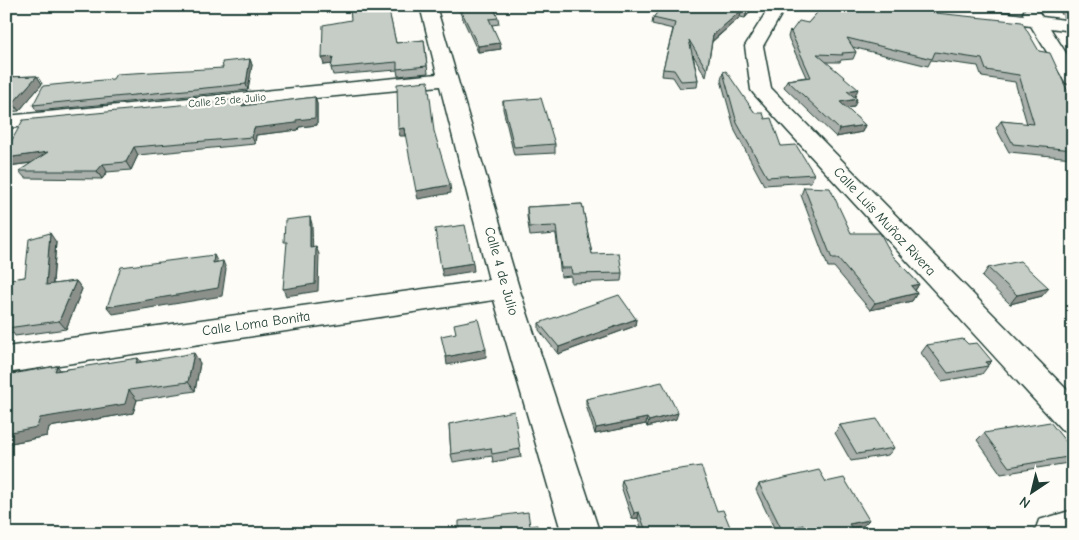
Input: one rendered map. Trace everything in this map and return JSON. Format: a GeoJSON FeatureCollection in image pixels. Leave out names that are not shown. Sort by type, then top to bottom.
{"type":"FeatureCollection","features":[{"type":"Feature","properties":{"kind":"street","name":"Calle 4 de Julio"},"geometry":{"type":"LineString","coordinates":[[428,6],[505,288],[581,534]]}},
{"type":"Feature","properties":{"kind":"street","name":"Calle Luis Muñoz Rivera"},"geometry":{"type":"LineString","coordinates":[[778,6],[754,46],[761,90],[1073,419]]}},
{"type":"Feature","properties":{"kind":"street"},"geometry":{"type":"LineString","coordinates":[[927,6],[962,13],[1073,26]]}},
{"type":"Feature","properties":{"kind":"street"},"geometry":{"type":"LineString","coordinates":[[962,13],[981,6]]}},
{"type":"Feature","properties":{"kind":"street"},"geometry":{"type":"LineString","coordinates":[[1027,6],[1073,79]]}},
{"type":"Feature","properties":{"kind":"street","name":"Calle 25 de Julio"},"geometry":{"type":"LineString","coordinates":[[6,122],[447,79]]}},
{"type":"Feature","properties":{"kind":"street","name":"Calle Loma Bonita"},"geometry":{"type":"LineString","coordinates":[[6,360],[505,288]]}},
{"type":"Feature","properties":{"kind":"street"},"geometry":{"type":"LineString","coordinates":[[1053,534],[1073,529]]}},
{"type":"Feature","properties":{"kind":"building"},"geometry":{"type":"Polygon","coordinates":[[[388,6],[396,43],[424,40],[427,66],[397,69],[397,62],[331,68],[333,57],[322,58],[323,25],[351,20],[350,8],[388,6]]]}},
{"type":"Feature","properties":{"kind":"building"},"geometry":{"type":"Polygon","coordinates":[[[459,6],[493,6],[498,18],[489,19],[500,43],[478,46],[459,6]]]}},
{"type":"Feature","properties":{"kind":"building"},"geometry":{"type":"Polygon","coordinates":[[[662,6],[751,6],[747,11],[742,10],[713,35],[707,70],[689,40],[698,80],[681,81],[674,70],[663,69],[675,23],[653,18],[662,6]]]}},
{"type":"Feature","properties":{"kind":"building"},"geometry":{"type":"Polygon","coordinates":[[[823,6],[929,6],[937,8],[936,13],[1022,22],[1039,51],[1050,53],[1073,103],[1073,150],[1013,144],[1001,121],[1034,124],[1019,75],[986,70],[982,59],[935,52],[932,59],[847,38],[856,52],[842,53],[843,55],[817,54],[858,89],[847,91],[857,99],[840,102],[865,125],[839,129],[787,80],[811,77],[790,30],[791,32],[799,21],[808,23],[823,6]]]}},
{"type":"Feature","properties":{"kind":"building"},"geometry":{"type":"Polygon","coordinates":[[[1065,6],[1073,6],[1073,12],[1068,11],[1065,6]]]}},
{"type":"Feature","properties":{"kind":"building"},"geometry":{"type":"Polygon","coordinates":[[[250,59],[246,84],[33,105],[43,86],[113,79],[116,74],[223,68],[222,62],[250,59]]]}},
{"type":"Feature","properties":{"kind":"building"},"geometry":{"type":"Polygon","coordinates":[[[726,71],[755,113],[763,113],[765,119],[771,118],[781,146],[796,145],[814,174],[767,177],[737,123],[723,72],[726,71]]]}},
{"type":"Feature","properties":{"kind":"building"},"geometry":{"type":"Polygon","coordinates":[[[37,76],[13,103],[6,104],[6,77],[37,76]]]}},
{"type":"Feature","properties":{"kind":"building"},"geometry":{"type":"Polygon","coordinates":[[[428,81],[434,131],[450,185],[416,191],[404,128],[398,129],[397,84],[428,81]]]}},
{"type":"Feature","properties":{"kind":"building"},"geometry":{"type":"Polygon","coordinates":[[[315,97],[315,118],[296,120],[296,123],[254,128],[252,137],[134,147],[126,162],[103,164],[97,171],[19,171],[48,152],[6,158],[6,151],[23,120],[243,99],[242,106],[315,97]]]}},
{"type":"Feature","properties":{"kind":"building"},"geometry":{"type":"Polygon","coordinates":[[[541,98],[555,144],[514,147],[503,101],[541,98]]]}},
{"type":"Feature","properties":{"kind":"building"},"geometry":{"type":"Polygon","coordinates":[[[804,187],[830,188],[851,233],[880,233],[892,255],[919,284],[911,286],[917,293],[875,303],[838,259],[832,259],[804,187]]]}},
{"type":"Feature","properties":{"kind":"building"},"geometry":{"type":"Polygon","coordinates":[[[582,204],[592,254],[619,253],[622,273],[572,274],[571,268],[561,268],[556,226],[529,227],[527,207],[582,204]]]}},
{"type":"Feature","properties":{"kind":"building"},"geometry":{"type":"Polygon","coordinates":[[[310,217],[310,248],[316,247],[315,284],[283,289],[287,242],[284,242],[285,220],[310,217]]]}},
{"type":"Feature","properties":{"kind":"building"},"geometry":{"type":"Polygon","coordinates":[[[465,225],[473,263],[441,268],[435,229],[465,225]]]}},
{"type":"Feature","properties":{"kind":"building"},"geometry":{"type":"Polygon","coordinates":[[[50,233],[46,285],[76,281],[59,321],[7,328],[9,325],[6,325],[6,280],[25,277],[29,239],[50,233]]]}},
{"type":"Feature","properties":{"kind":"building"},"geometry":{"type":"Polygon","coordinates":[[[214,255],[213,263],[223,261],[218,288],[107,307],[121,267],[214,255]]]}},
{"type":"Feature","properties":{"kind":"building"},"geometry":{"type":"Polygon","coordinates":[[[1020,261],[1049,288],[1017,295],[988,268],[1020,261]]]}},
{"type":"Feature","properties":{"kind":"building"},"geometry":{"type":"Polygon","coordinates":[[[619,295],[636,319],[559,347],[539,323],[619,295]]]}},
{"type":"Feature","properties":{"kind":"building"},"geometry":{"type":"Polygon","coordinates":[[[478,319],[486,349],[446,357],[441,336],[456,333],[454,324],[478,319]]]}},
{"type":"Feature","properties":{"kind":"building"},"geometry":{"type":"Polygon","coordinates":[[[963,339],[968,344],[977,343],[992,361],[986,362],[988,366],[948,373],[927,345],[963,339]]]}},
{"type":"Feature","properties":{"kind":"building"},"geometry":{"type":"Polygon","coordinates":[[[194,353],[188,382],[129,390],[125,404],[40,418],[37,427],[6,433],[6,375],[57,366],[55,371],[138,358],[136,363],[194,353]]]}},
{"type":"Feature","properties":{"kind":"building"},"geometry":{"type":"Polygon","coordinates":[[[662,382],[678,413],[649,421],[647,418],[596,428],[586,399],[662,382]]]}},
{"type":"Feature","properties":{"kind":"building"},"geometry":{"type":"Polygon","coordinates":[[[514,411],[520,449],[492,454],[491,448],[451,454],[449,424],[514,411]]]}},
{"type":"Feature","properties":{"kind":"building"},"geometry":{"type":"Polygon","coordinates":[[[877,419],[894,448],[857,454],[840,425],[877,419]]]}},
{"type":"Feature","properties":{"kind":"building"},"geometry":{"type":"Polygon","coordinates":[[[1050,422],[1073,451],[1073,456],[1009,467],[984,433],[1050,422]]]}},
{"type":"Feature","properties":{"kind":"building"},"geometry":{"type":"Polygon","coordinates":[[[701,466],[717,511],[723,510],[733,534],[647,534],[639,512],[634,513],[622,480],[701,466]]]}},
{"type":"Feature","properties":{"kind":"building"},"geometry":{"type":"Polygon","coordinates":[[[819,470],[826,482],[844,478],[869,520],[849,524],[855,533],[808,534],[803,525],[782,530],[759,484],[819,470]]]}},
{"type":"Feature","properties":{"kind":"building"},"geometry":{"type":"Polygon","coordinates":[[[528,512],[530,526],[537,525],[539,534],[459,534],[459,521],[528,512]]]}}]}
